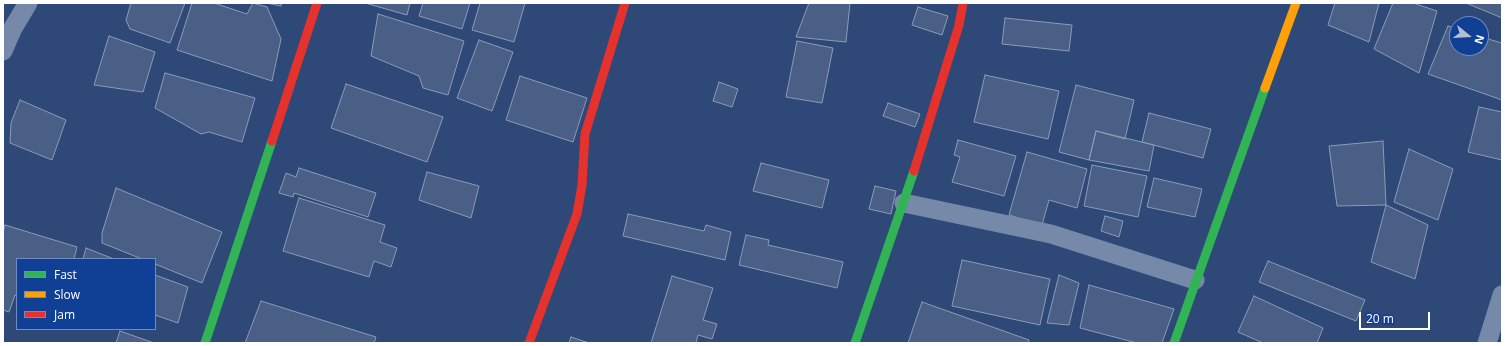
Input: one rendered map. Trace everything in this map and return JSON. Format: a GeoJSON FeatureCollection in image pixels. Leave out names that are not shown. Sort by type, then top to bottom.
{"type":"FeatureCollection","features":[{"type":"Feature","properties":{"kind":"street"},"geometry":{"type":"LineString","coordinates":[[3,51],[8,26],[28,3]]}},
{"type":"Feature","properties":{"kind":"street"},"geometry":{"type":"LineString","coordinates":[[205,343],[317,3]]}},
{"type":"Feature","properties":{"kind":"street"},"geometry":{"type":"LineString","coordinates":[[529,343],[577,214],[582,185],[585,134],[625,3]]}},
{"type":"Feature","properties":{"kind":"street"},"geometry":{"type":"LineString","coordinates":[[855,343],[904,203],[959,26],[963,3]]}},
{"type":"Feature","properties":{"kind":"street"},"geometry":{"type":"LineString","coordinates":[[1174,343],[1194,280],[1296,3]]}},
{"type":"Feature","properties":{"kind":"street"},"geometry":{"type":"LineString","coordinates":[[904,203],[1051,234],[1194,280]]}},
{"type":"Feature","properties":{"kind":"street"},"geometry":{"type":"LineString","coordinates":[[1487,343],[1502,295]]}},
{"type":"Feature","properties":{"kind":"building"},"geometry":{"type":"Polygon","coordinates":[[[131,3],[185,3],[170,43],[130,29],[126,20],[131,3]]]}},
{"type":"Feature","properties":{"kind":"building"},"geometry":{"type":"Polygon","coordinates":[[[192,3],[214,3],[247,14],[253,3],[267,7],[281,39],[272,81],[177,50],[192,3]]]}},
{"type":"Feature","properties":{"kind":"building"},"geometry":{"type":"Polygon","coordinates":[[[267,3],[282,3],[281,6],[267,3]]]}},
{"type":"Feature","properties":{"kind":"building"},"geometry":{"type":"Polygon","coordinates":[[[365,3],[410,3],[407,15],[365,3]]]}},
{"type":"Feature","properties":{"kind":"building"},"geometry":{"type":"Polygon","coordinates":[[[423,3],[470,3],[462,29],[419,16],[423,3]]]}},
{"type":"Feature","properties":{"kind":"building"},"geometry":{"type":"Polygon","coordinates":[[[480,3],[525,3],[514,42],[472,30],[480,3]]]}},
{"type":"Feature","properties":{"kind":"building"},"geometry":{"type":"Polygon","coordinates":[[[809,3],[850,3],[846,42],[796,37],[809,3]]]}},
{"type":"Feature","properties":{"kind":"building"},"geometry":{"type":"Polygon","coordinates":[[[1335,3],[1379,3],[1369,42],[1328,25],[1335,3]]]}},
{"type":"Feature","properties":{"kind":"building"},"geometry":{"type":"Polygon","coordinates":[[[1393,3],[1413,3],[1437,11],[1419,73],[1374,49],[1393,3]]]}},
{"type":"Feature","properties":{"kind":"building"},"geometry":{"type":"Polygon","coordinates":[[[1466,3],[1502,3],[1502,18],[1466,3]]]}},
{"type":"Feature","properties":{"kind":"building"},"geometry":{"type":"Polygon","coordinates":[[[918,7],[948,16],[942,35],[912,25],[918,7]]]}},
{"type":"Feature","properties":{"kind":"building"},"geometry":{"type":"Polygon","coordinates":[[[378,14],[464,41],[448,95],[423,88],[419,76],[371,56],[378,14]]]}},
{"type":"Feature","properties":{"kind":"building"},"geometry":{"type":"Polygon","coordinates":[[[1005,18],[1072,25],[1069,51],[1002,44],[1005,18]]]}},
{"type":"Feature","properties":{"kind":"building"},"geometry":{"type":"Polygon","coordinates":[[[1448,26],[1449,56],[1489,56],[1489,39],[1502,43],[1502,100],[1428,74],[1448,26]]]}},
{"type":"Feature","properties":{"kind":"building"},"geometry":{"type":"Polygon","coordinates":[[[109,36],[155,52],[143,92],[94,85],[109,36]]]}},
{"type":"Feature","properties":{"kind":"building"},"geometry":{"type":"Polygon","coordinates":[[[479,40],[513,52],[492,111],[457,98],[479,40]]]}},
{"type":"Feature","properties":{"kind":"building"},"geometry":{"type":"Polygon","coordinates":[[[797,41],[833,48],[822,103],[786,97],[797,41]]]}},
{"type":"Feature","properties":{"kind":"building"},"geometry":{"type":"Polygon","coordinates":[[[165,73],[255,98],[242,142],[209,132],[201,134],[155,108],[165,73]]]}},
{"type":"Feature","properties":{"kind":"building"},"geometry":{"type":"Polygon","coordinates":[[[985,75],[1059,91],[1048,139],[974,122],[985,75]]]}},
{"type":"Feature","properties":{"kind":"building"},"geometry":{"type":"Polygon","coordinates":[[[520,76],[587,98],[573,142],[506,120],[520,76]]]}},
{"type":"Feature","properties":{"kind":"building"},"geometry":{"type":"Polygon","coordinates":[[[719,82],[738,89],[732,107],[713,101],[719,82]]]}},
{"type":"Feature","properties":{"kind":"building"},"geometry":{"type":"Polygon","coordinates":[[[346,84],[443,117],[427,162],[331,128],[346,84]]]}},
{"type":"Feature","properties":{"kind":"building"},"geometry":{"type":"Polygon","coordinates":[[[1076,85],[1134,100],[1125,139],[1096,131],[1089,160],[1059,152],[1076,85]]]}},
{"type":"Feature","properties":{"kind":"building"},"geometry":{"type":"Polygon","coordinates":[[[20,100],[66,120],[52,160],[10,143],[11,123],[20,100]]]}},
{"type":"Feature","properties":{"kind":"building"},"geometry":{"type":"Polygon","coordinates":[[[888,103],[920,114],[915,127],[883,116],[888,103]]]}},
{"type":"Feature","properties":{"kind":"building"},"geometry":{"type":"Polygon","coordinates":[[[1479,107],[1502,112],[1502,160],[1468,152],[1479,107]]]}},
{"type":"Feature","properties":{"kind":"building"},"geometry":{"type":"Polygon","coordinates":[[[1149,113],[1211,129],[1203,158],[1142,142],[1149,113]]]}},
{"type":"Feature","properties":{"kind":"building"},"geometry":{"type":"Polygon","coordinates":[[[1096,131],[1154,145],[1149,171],[1089,160],[1096,131]]]}},
{"type":"Feature","properties":{"kind":"building"},"geometry":{"type":"Polygon","coordinates":[[[958,140],[1016,156],[1004,196],[952,182],[960,157],[954,155],[958,140]]]}},
{"type":"Feature","properties":{"kind":"building"},"geometry":{"type":"Polygon","coordinates":[[[1383,141],[1386,205],[1337,206],[1329,146],[1383,141]]]}},
{"type":"Feature","properties":{"kind":"building"},"geometry":{"type":"Polygon","coordinates":[[[1409,149],[1453,169],[1438,220],[1394,202],[1409,149]]]}},
{"type":"Feature","properties":{"kind":"building"},"geometry":{"type":"Polygon","coordinates":[[[1027,152],[1087,169],[1077,208],[1049,200],[1042,225],[1009,215],[1027,152]]]}},
{"type":"Feature","properties":{"kind":"building"},"geometry":{"type":"Polygon","coordinates":[[[761,163],[829,180],[822,208],[753,191],[761,163]]]}},
{"type":"Feature","properties":{"kind":"building"},"geometry":{"type":"Polygon","coordinates":[[[1092,165],[1147,176],[1138,217],[1084,206],[1092,165]]]}},
{"type":"Feature","properties":{"kind":"building"},"geometry":{"type":"Polygon","coordinates":[[[299,168],[376,193],[368,217],[294,193],[293,197],[279,193],[286,173],[296,177],[299,168]]]}},
{"type":"Feature","properties":{"kind":"building"},"geometry":{"type":"Polygon","coordinates":[[[427,172],[479,186],[471,218],[419,200],[427,172]]]}},
{"type":"Feature","properties":{"kind":"building"},"geometry":{"type":"Polygon","coordinates":[[[1154,178],[1202,189],[1195,217],[1147,207],[1154,178]]]}},
{"type":"Feature","properties":{"kind":"building"},"geometry":{"type":"Polygon","coordinates":[[[875,186],[896,191],[891,214],[869,209],[875,186]]]}},
{"type":"Feature","properties":{"kind":"building"},"geometry":{"type":"Polygon","coordinates":[[[116,188],[222,232],[202,283],[156,264],[156,258],[140,258],[102,243],[102,233],[116,188]]]}},
{"type":"Feature","properties":{"kind":"building"},"geometry":{"type":"Polygon","coordinates":[[[299,198],[385,225],[380,242],[397,248],[391,267],[374,261],[369,277],[283,251],[299,198]]]}},
{"type":"Feature","properties":{"kind":"building"},"geometry":{"type":"Polygon","coordinates":[[[1386,205],[1428,225],[1415,279],[1371,262],[1386,205]]]}},
{"type":"Feature","properties":{"kind":"building"},"geometry":{"type":"Polygon","coordinates":[[[628,214],[704,231],[706,225],[731,232],[725,260],[623,236],[628,214]]]}},
{"type":"Feature","properties":{"kind":"building"},"geometry":{"type":"Polygon","coordinates":[[[1105,216],[1123,221],[1119,237],[1101,231],[1105,216]]]}},
{"type":"Feature","properties":{"kind":"building"},"geometry":{"type":"Polygon","coordinates":[[[5,225],[77,247],[74,258],[16,258],[16,296],[9,312],[3,310],[3,232],[5,225]]]}},
{"type":"Feature","properties":{"kind":"building"},"geometry":{"type":"Polygon","coordinates":[[[746,235],[769,240],[768,245],[843,262],[837,288],[739,265],[746,235]]]}},
{"type":"Feature","properties":{"kind":"building"},"geometry":{"type":"Polygon","coordinates":[[[86,248],[111,258],[83,258],[86,248]]]}},
{"type":"Feature","properties":{"kind":"building"},"geometry":{"type":"Polygon","coordinates":[[[962,260],[1050,279],[1040,325],[952,306],[962,260]]]}},
{"type":"Feature","properties":{"kind":"building"},"geometry":{"type":"Polygon","coordinates":[[[1268,261],[1365,300],[1356,321],[1259,282],[1268,261]]]}},
{"type":"Feature","properties":{"kind":"building"},"geometry":{"type":"Polygon","coordinates":[[[156,275],[188,287],[178,323],[156,315],[156,275]]]}},
{"type":"Feature","properties":{"kind":"building"},"geometry":{"type":"Polygon","coordinates":[[[1059,275],[1079,283],[1069,325],[1047,323],[1059,275]]]}},
{"type":"Feature","properties":{"kind":"building"},"geometry":{"type":"Polygon","coordinates":[[[672,276],[713,288],[703,320],[717,324],[712,339],[698,335],[696,343],[651,343],[672,276]]]}},
{"type":"Feature","properties":{"kind":"building"},"geometry":{"type":"Polygon","coordinates":[[[1089,285],[1174,309],[1162,343],[1137,343],[1080,328],[1089,285]]]}},
{"type":"Feature","properties":{"kind":"building"},"geometry":{"type":"Polygon","coordinates":[[[1254,296],[1323,328],[1317,343],[1263,343],[1238,332],[1254,296]]]}},
{"type":"Feature","properties":{"kind":"building"},"geometry":{"type":"Polygon","coordinates":[[[261,301],[376,337],[374,343],[245,343],[261,301]]]}},
{"type":"Feature","properties":{"kind":"building"},"geometry":{"type":"Polygon","coordinates":[[[922,302],[1029,340],[1028,343],[908,343],[922,302]]]}},
{"type":"Feature","properties":{"kind":"building"},"geometry":{"type":"Polygon","coordinates":[[[120,331],[154,343],[116,343],[120,331]]]}},
{"type":"Feature","properties":{"kind":"building"},"geometry":{"type":"Polygon","coordinates":[[[571,337],[589,343],[569,343],[571,337]]]}},
{"type":"Feature","properties":{"kind":"traffic: fast"},"geometry":{"type":"LineString","coordinates":[[1174,343],[1265,88]]}},
{"type":"Feature","properties":{"kind":"traffic: fast"},"geometry":{"type":"LineString","coordinates":[[205,343],[272,141]]}},
{"type":"Feature","properties":{"kind":"traffic: fast"},"geometry":{"type":"LineString","coordinates":[[855,343],[914,171]]}},
{"type":"Feature","properties":{"kind":"traffic: slow"},"geometry":{"type":"LineString","coordinates":[[1265,88],[1296,3]]}},
{"type":"Feature","properties":{"kind":"traffic: jam"},"geometry":{"type":"LineString","coordinates":[[272,141],[317,3]]}},
{"type":"Feature","properties":{"kind":"traffic: jam"},"geometry":{"type":"LineString","coordinates":[[529,343],[577,214],[582,185],[585,134],[625,3]]}},
{"type":"Feature","properties":{"kind":"traffic: jam"},"geometry":{"type":"LineString","coordinates":[[914,171],[959,25],[963,3]]}}]}
